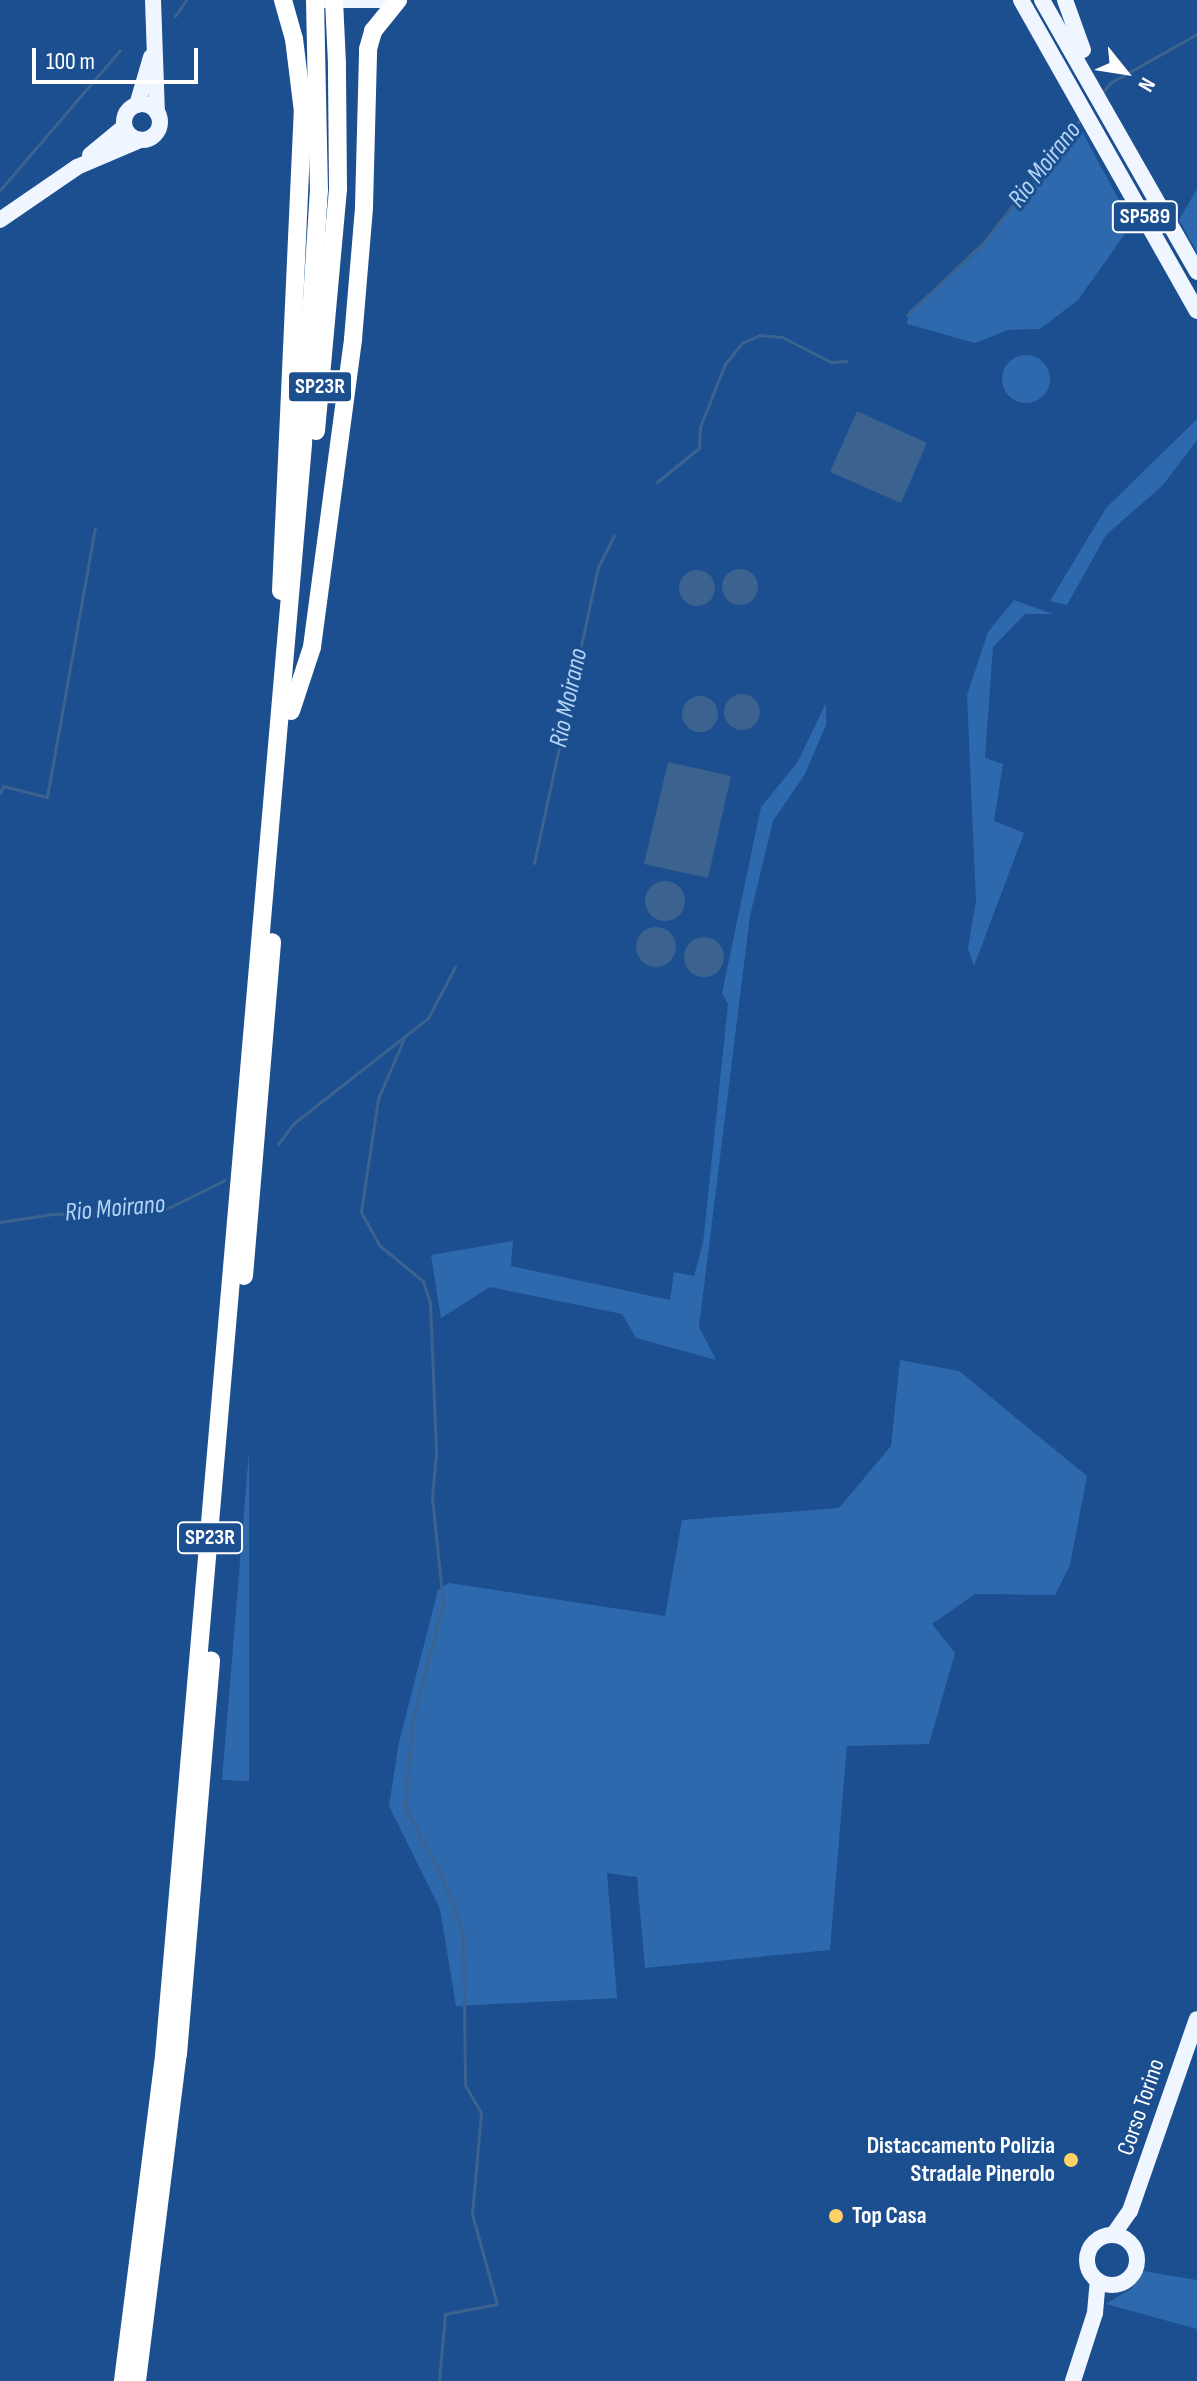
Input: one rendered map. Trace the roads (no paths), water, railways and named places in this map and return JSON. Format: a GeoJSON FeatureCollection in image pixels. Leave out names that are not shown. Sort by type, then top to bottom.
{"type":"FeatureCollection","features":[{"type":"Feature","properties":{"kind":"highway"},"geometry":{"type":"LineString","coordinates":[[282,694],[280,537],[303,112],[294,39],[283,0]]}},
{"type":"Feature","properties":{"kind":"highway","name":"SP23R"},"geometry":{"type":"LineString","coordinates":[[123,2381],[164,2056],[282,694],[319,191],[315,0]]}},
{"type":"Feature","properties":{"kind":"highway","name":"SP23R"},"geometry":{"type":"LineString","coordinates":[[137,2381],[178,2054],[338,188],[334,0]]}},
{"type":"Feature","properties":{"kind":"highway"},"geometry":{"type":"LineString","coordinates":[[291,711],[312,647],[353,339],[364,207],[368,49],[373,31],[398,0]]}},
{"type":"Feature","properties":{"kind":"main road"},"geometry":{"type":"LineString","coordinates":[[77,167],[155,135],[157,36],[153,0]]}},
{"type":"Feature","properties":{"kind":"main road"},"geometry":{"type":"LineString","coordinates":[[325,0],[387,0]]}},
{"type":"Feature","properties":{"kind":"main road","name":"SP589"},"geometry":{"type":"LineString","coordinates":[[1021,0],[1197,311]]}},
{"type":"Feature","properties":{"kind":"main road","name":"SP589"},"geometry":{"type":"LineString","coordinates":[[1042,0],[1197,272]]}},
{"type":"Feature","properties":{"kind":"main road"},"geometry":{"type":"LineString","coordinates":[[1065,0],[1094,73],[1093,89]]}},
{"type":"Feature","properties":{"kind":"main road"},"geometry":{"type":"LineString","coordinates":[[0,220],[77,167],[124,127],[127,112],[137,105],[157,36]]}},
{"type":"Feature","properties":{"kind":"main road"},"geometry":{"type":"LineString","coordinates":[[137,105],[157,113]]}},
{"type":"Feature","properties":{"kind":"main road"},"geometry":{"type":"LineString","coordinates":[[124,127],[140,140]]}},
{"type":"Feature","properties":{"kind":"main road","name":"Corso Torino"},"geometry":{"type":"LineString","coordinates":[[1130,2211],[1197,2019]]}},
{"type":"Feature","properties":{"kind":"main road"},"geometry":{"type":"LineString","coordinates":[[1113,2235],[1130,2211]]}},
{"type":"Feature","properties":{"kind":"main road"},"geometry":{"type":"LineString","coordinates":[[1073,2381],[1106,2283],[1135,2272],[1137,2257],[1131,2243],[1130,2211]]}},
{"type":"Feature","properties":{"kind":"main road"},"geometry":{"type":"LineString","coordinates":[[1106,2283],[1087,2265],[1089,2251],[1101,2238],[1113,2235],[1131,2243]]}},
{"type":"Feature","properties":{"kind":"waterway"},"geometry":{"type":"LineString","coordinates":[[175,16],[186,0]]}},
{"type":"Feature","properties":{"kind":"waterway","name":"Rio Moirano"},"geometry":{"type":"LineString","coordinates":[[1102,93],[1110,83],[1197,34]]}},
{"type":"Feature","properties":{"kind":"waterway"},"geometry":{"type":"LineString","coordinates":[[0,190],[120,50]]}},
{"type":"Feature","properties":{"kind":"waterway","name":"Rio Moirano"},"geometry":{"type":"LineString","coordinates":[[907,315],[983,243],[1082,117]]}},
{"type":"Feature","properties":{"kind":"waterway","name":"Rio Moirano"},"geometry":{"type":"LineString","coordinates":[[657,482],[699,448],[700,427],[725,364],[742,343],[760,335],[782,337],[831,362],[846,361]]}},
{"type":"Feature","properties":{"kind":"waterway"},"geometry":{"type":"LineString","coordinates":[[0,793],[3,786],[47,797],[95,528]]}},
{"type":"Feature","properties":{"kind":"waterway","name":"Rio Moirano"},"geometry":{"type":"LineString","coordinates":[[534,863],[598,567],[614,536]]}},
{"type":"Feature","properties":{"kind":"waterway","name":"Rio Moirano"},"geometry":{"type":"LineString","coordinates":[[278,1144],[294,1123],[428,1018],[455,967]]}},
{"type":"Feature","properties":{"kind":"waterway"},"geometry":{"type":"LineString","coordinates":[[405,1036],[378,1099],[361,1212],[379,1245],[423,1281],[430,1302],[436,1454],[432,1498],[443,1603],[412,1723],[405,1807],[443,1879],[463,1935],[465,2085],[481,2113],[472,2214],[497,2304],[445,2314],[439,2381]]}},
{"type":"Feature","properties":{"kind":"waterway","name":"Rio Moirano"},"geometry":{"type":"LineString","coordinates":[[0,1222],[52,1214],[164,1210],[225,1180]]}},
{"type":"Feature","properties":{"kind":"place","name":"Distaccamento Polizia Stradale Pinerolo"},"geometry":{"type":"Point","coordinates":[1071,2160]}},
{"type":"Feature","properties":{"kind":"place","name":"Top Casa"},"geometry":{"type":"Point","coordinates":[836,2216]}}]}
